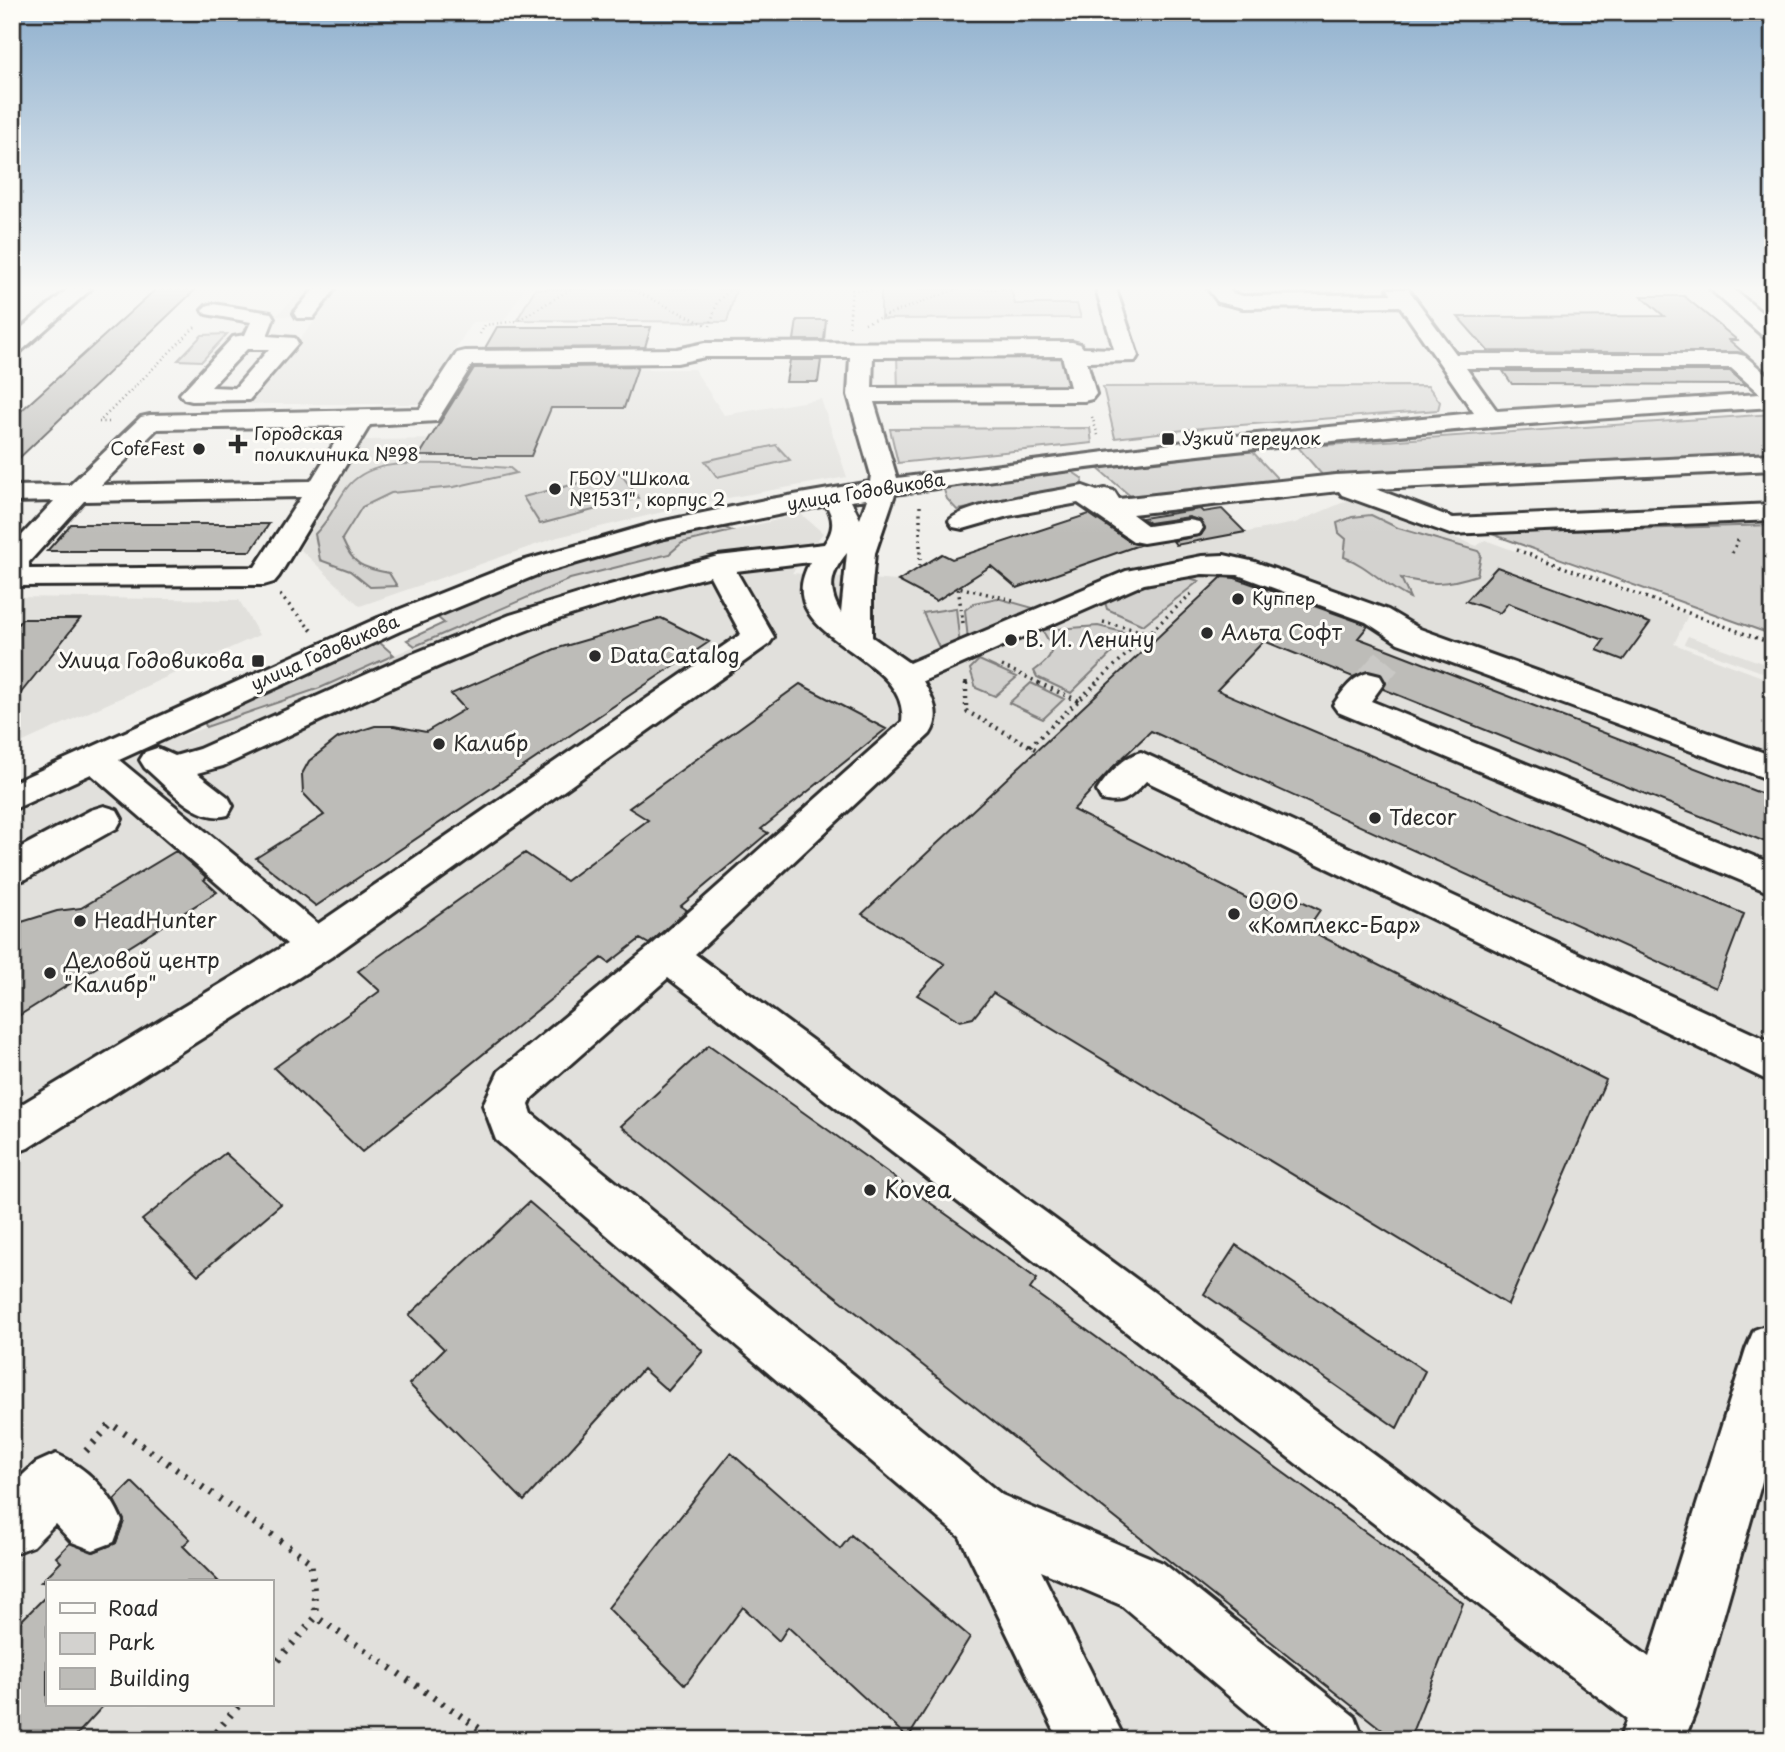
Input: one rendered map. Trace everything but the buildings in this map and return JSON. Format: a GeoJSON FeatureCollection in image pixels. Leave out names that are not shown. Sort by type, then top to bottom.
{"type":"FeatureCollection","features":[{"type":"Feature","properties":{"kind":"street"},"geometry":{"type":"LineString","coordinates":[[362,418],[264,576],[16,578],[14,561],[76,494],[150,422],[428,416],[457,371]]}},
{"type":"Feature","properties":{"kind":"street"},"geometry":{"type":"LineString","coordinates":[[856,639],[856,578],[862,551],[884,486],[884,475],[860,395],[861,371]]}},
{"type":"Feature","properties":{"kind":"street"},"geometry":{"type":"LineString","coordinates":[[860,395],[1084,394],[1077,371]]}},
{"type":"Feature","properties":{"kind":"street"},"geometry":{"type":"LineString","coordinates":[[1457,371],[1491,420]]}},
{"type":"Feature","properties":{"kind":"street"},"geometry":{"type":"LineString","coordinates":[[1748,371],[1773,393]]}},
{"type":"Feature","properties":{"kind":"street","name":"улица Годовикова"},"geometry":{"type":"LineString","coordinates":[[12,798],[128,742],[380,628],[527,568],[681,525],[884,486],[1254,440],[1617,409],[1773,400]]}},
{"type":"Feature","properties":{"kind":"street"},"geometry":{"type":"LineString","coordinates":[[1254,440],[1296,487],[1328,510]]}},
{"type":"Feature","properties":{"kind":"street"},"geometry":{"type":"LineString","coordinates":[[1078,461],[1104,483],[1106,509]]}},
{"type":"Feature","properties":{"kind":"street"},"geometry":{"type":"LineString","coordinates":[[1106,509],[1335,483],[1773,462]]}},
{"type":"Feature","properties":{"kind":"street"},"geometry":{"type":"LineString","coordinates":[[1335,483],[1450,526],[1773,512]]}},
{"type":"Feature","properties":{"kind":"street"},"geometry":{"type":"LineString","coordinates":[[12,494],[320,489]]}},
{"type":"Feature","properties":{"kind":"street"},"geometry":{"type":"LineString","coordinates":[[963,521],[1003,509],[1083,494],[1143,536],[1189,528]]}},
{"type":"Feature","properties":{"kind":"street"},"geometry":{"type":"LineString","coordinates":[[834,496],[843,506],[848,522],[845,537],[815,575],[815,597],[829,619],[905,677],[922,716],[918,726],[667,955],[515,1085],[506,1105],[512,1126],[981,1516],[1143,1584],[1332,1740]]}},
{"type":"Feature","properties":{"kind":"street"},"geometry":{"type":"LineString","coordinates":[[170,769],[211,758],[421,663],[521,622],[602,596],[718,565],[834,551]]}},
{"type":"Feature","properties":{"kind":"street"},"geometry":{"type":"LineString","coordinates":[[905,677],[1136,577],[1224,564],[1245,568],[1377,616],[1402,644],[1773,769]]}},
{"type":"Feature","properties":{"kind":"street"},"geometry":{"type":"LineString","coordinates":[[12,1134],[317,946],[758,637],[718,565]]}},
{"type":"Feature","properties":{"kind":"street"},"geometry":{"type":"LineString","coordinates":[[1368,683],[1350,705],[1773,880]]}},
{"type":"Feature","properties":{"kind":"street"},"geometry":{"type":"LineString","coordinates":[[128,742],[170,769],[215,806]]}},
{"type":"Feature","properties":{"kind":"street"},"geometry":{"type":"LineString","coordinates":[[94,758],[317,946]]}},
{"type":"Feature","properties":{"kind":"street"},"geometry":{"type":"LineString","coordinates":[[1115,791],[1141,764],[1773,1064]]}},
{"type":"Feature","properties":{"kind":"street"},"geometry":{"type":"LineString","coordinates":[[12,869],[104,819]]}},
{"type":"Feature","properties":{"kind":"street"},"geometry":{"type":"LineString","coordinates":[[667,955],[1658,1724],[1773,1349]]}},
{"type":"Feature","properties":{"kind":"street"},"geometry":{"type":"LineString","coordinates":[[12,1525],[74,1502]]}},
{"type":"Feature","properties":{"kind":"street"},"geometry":{"type":"LineString","coordinates":[[981,1516],[1093,1740]]}},
{"type":"Feature","properties":{"kind":"path"},"geometry":{"type":"LineString","coordinates":[[150,422],[99,422],[151,371]]}},
{"type":"Feature","properties":{"kind":"path"},"geometry":{"type":"LineString","coordinates":[[1084,394],[1099,438]]}},
{"type":"Feature","properties":{"kind":"path"},"geometry":{"type":"LineString","coordinates":[[920,495],[920,568]]}},
{"type":"Feature","properties":{"kind":"path"},"geometry":{"type":"LineString","coordinates":[[1515,549],[1773,644]]}},
{"type":"Feature","properties":{"kind":"path"},"geometry":{"type":"LineString","coordinates":[[1030,746],[1224,564]]}},
{"type":"Feature","properties":{"kind":"path"},"geometry":{"type":"LineString","coordinates":[[264,576],[314,634]]}},
{"type":"Feature","properties":{"kind":"path"},"geometry":{"type":"LineString","coordinates":[[966,650],[1079,701]]}},
{"type":"Feature","properties":{"kind":"path"},"geometry":{"type":"LineString","coordinates":[[74,1502],[111,1424],[312,1562],[316,1617],[273,1666]]}},
{"type":"Feature","properties":{"kind":"path"},"geometry":{"type":"LineString","coordinates":[[316,1617],[496,1740]]}},
{"type":"Feature","properties":{"kind":"path"},"geometry":{"type":"LineString","coordinates":[[209,1740],[238,1706]]}},
{"type":"Feature","properties":{"kind":"shaded area"},"geometry":{"type":"Polygon","coordinates":[[[273,371],[442,371],[422,404],[245,404],[273,371]]]}},
{"type":"Feature","properties":{"kind":"shaded area","name":"ГБОУ \"Школа №1531\", корпус 2"},"geometry":{"type":"Polygon","coordinates":[[[468,371],[695,371],[724,415],[821,399],[847,477],[705,502],[558,537],[360,606],[300,549],[364,440],[451,439],[468,408],[446,408],[468,371]]]}},
{"type":"Feature","properties":{"kind":"shaded area"},"geometry":{"type":"Polygon","coordinates":[[[1351,499],[1477,546],[1485,540],[1688,615],[1674,644],[1773,681],[1773,1740],[12,1740],[12,809],[141,750],[320,687],[570,579],[669,554],[682,543],[801,514],[823,533],[792,573],[897,581],[942,554],[961,563],[974,552],[1091,513],[1113,529],[1150,517],[1198,508],[1226,536],[1295,523],[1351,499]]]}},
{"type":"Feature","properties":{"kind":"shaded area"},"geometry":{"type":"Polygon","coordinates":[[[12,597],[239,600],[259,635],[12,747],[12,597]]]}},
{"type":"Feature","properties":{"kind":"shaded area"},"geometry":{"type":"Polygon","coordinates":[[[1688,636],[1773,667],[1773,676],[1684,644],[1688,636]]]}},
{"type":"Feature","properties":{"kind":"green space"},"geometry":{"type":"Polygon","coordinates":[[[897,371],[1070,371],[1075,390],[898,391],[897,371]]]}},
{"type":"Feature","properties":{"kind":"green space"},"geometry":{"type":"Polygon","coordinates":[[[1428,386],[1440,402],[1438,410],[1202,428],[1115,438],[1103,387],[1428,386]]]}},
{"type":"Feature","properties":{"kind":"green space"},"geometry":{"type":"Polygon","coordinates":[[[1773,414],[1773,454],[1323,476],[1298,447],[1773,414]]]}},
{"type":"Feature","properties":{"kind":"green space"},"geometry":{"type":"Polygon","coordinates":[[[1090,428],[1092,443],[898,463],[890,429],[1090,428]]]}},
{"type":"Feature","properties":{"kind":"green space"},"geometry":{"type":"Polygon","coordinates":[[[776,445],[790,460],[717,477],[705,461],[776,445]]]}},
{"type":"Feature","properties":{"kind":"green space"},"geometry":{"type":"Polygon","coordinates":[[[1250,449],[1276,477],[1275,485],[1135,500],[1095,466],[1250,449]]]}},
{"type":"Feature","properties":{"kind":"green space"},"geometry":{"type":"Polygon","coordinates":[[[396,464],[510,468],[516,473],[454,487],[391,493],[362,507],[342,539],[355,560],[365,567],[389,573],[397,586],[370,587],[350,571],[320,560],[315,534],[356,478],[368,471],[396,464]]]}},
{"type":"Feature","properties":{"kind":"green space"},"geometry":{"type":"Polygon","coordinates":[[[1068,469],[1083,479],[1080,490],[957,510],[947,499],[943,487],[1068,469]]]}},
{"type":"Feature","properties":{"kind":"green space"},"geometry":{"type":"Polygon","coordinates":[[[620,473],[639,498],[540,524],[523,497],[620,473]]]}},
{"type":"Feature","properties":{"kind":"green space"},"geometry":{"type":"Polygon","coordinates":[[[1371,515],[1398,528],[1478,551],[1481,555],[1477,575],[1439,583],[1401,578],[1410,598],[1401,593],[1344,557],[1346,539],[1339,533],[1337,523],[1352,517],[1371,515]]]}},
{"type":"Feature","properties":{"kind":"green space"},"geometry":{"type":"Polygon","coordinates":[[[719,525],[732,531],[682,543],[669,554],[570,579],[415,646],[407,640],[444,623],[436,616],[506,588],[576,564],[719,525]]]}},
{"type":"Feature","properties":{"kind":"green space"},"geometry":{"type":"Polygon","coordinates":[[[1773,525],[1773,635],[1489,533],[1773,525]]]}},
{"type":"Feature","properties":{"kind":"green space"},"geometry":{"type":"Polygon","coordinates":[[[1186,577],[1199,581],[1143,625],[1107,609],[1105,602],[1127,590],[1186,577]]]}},
{"type":"Feature","properties":{"kind":"green space"},"geometry":{"type":"Polygon","coordinates":[[[997,598],[1033,608],[1034,615],[968,640],[965,610],[974,603],[997,598]]]}},
{"type":"Feature","properties":{"kind":"green space"},"geometry":{"type":"Polygon","coordinates":[[[956,608],[960,647],[942,654],[923,613],[956,608]]]}},
{"type":"Feature","properties":{"kind":"green space"},"geometry":{"type":"Polygon","coordinates":[[[1098,626],[1131,634],[1071,693],[1037,677],[1034,671],[1046,662],[1051,653],[1042,630],[1098,626]]]}},
{"type":"Feature","properties":{"kind":"green space"},"geometry":{"type":"Polygon","coordinates":[[[379,642],[394,655],[320,688],[206,727],[204,720],[379,642]]]}},
{"type":"Feature","properties":{"kind":"green space"},"geometry":{"type":"Polygon","coordinates":[[[979,660],[1017,677],[995,696],[976,688],[970,669],[979,660]]]}},
{"type":"Feature","properties":{"kind":"green space"},"geometry":{"type":"Polygon","coordinates":[[[1031,683],[1064,699],[1043,719],[1009,703],[1031,683]]]}},
{"type":"Feature","properties":{"kind":"tunnel"},"geometry":{"type":"LineString","coordinates":[[1368,683],[1394,653]]}},
{"type":"Feature","properties":{"kind":"place","name":"Узкий переулок"},"geometry":{"type":"Point","coordinates":[1168,439]}},
{"type":"Feature","properties":{"kind":"place","name":"Городская поликлиника №98"},"geometry":{"type":"Point","coordinates":[238,444]}},
{"type":"Feature","properties":{"kind":"place","name":"CofeFest"},"geometry":{"type":"Point","coordinates":[199,449]}},
{"type":"Feature","properties":{"kind":"place","name":"ГБОУ \"Школа №1531\", корпус 2"},"geometry":{"type":"Point","coordinates":[555,489]}},
{"type":"Feature","properties":{"kind":"place","name":"Куппер"},"geometry":{"type":"Point","coordinates":[1238,599]}},
{"type":"Feature","properties":{"kind":"place","name":"Альта Софт"},"geometry":{"type":"Point","coordinates":[1207,633]}},
{"type":"Feature","properties":{"kind":"place","name":"В. И. Ленину"},"geometry":{"type":"Point","coordinates":[1011,640]}},
{"type":"Feature","properties":{"kind":"place","name":"DataCatalog"},"geometry":{"type":"Point","coordinates":[595,656]}},
{"type":"Feature","properties":{"kind":"place","name":"Улица Годовикова"},"geometry":{"type":"Point","coordinates":[258,661]}},
{"type":"Feature","properties":{"kind":"place","name":"Калибр"},"geometry":{"type":"Point","coordinates":[439,744]}},
{"type":"Feature","properties":{"kind":"place","name":"Tdecor"},"geometry":{"type":"Point","coordinates":[1375,818]}},
{"type":"Feature","properties":{"kind":"place","name":"ООО «Комплекс-Бар»"},"geometry":{"type":"Point","coordinates":[1234,914]}},
{"type":"Feature","properties":{"kind":"place","name":"HeadHunter"},"geometry":{"type":"Point","coordinates":[80,921]}},
{"type":"Feature","properties":{"kind":"place","name":"Деловой центр \"Калибр\""},"geometry":{"type":"Point","coordinates":[50,973]}},
{"type":"Feature","properties":{"kind":"place","name":"Kovea"},"geometry":{"type":"Point","coordinates":[870,1190]}}]}
